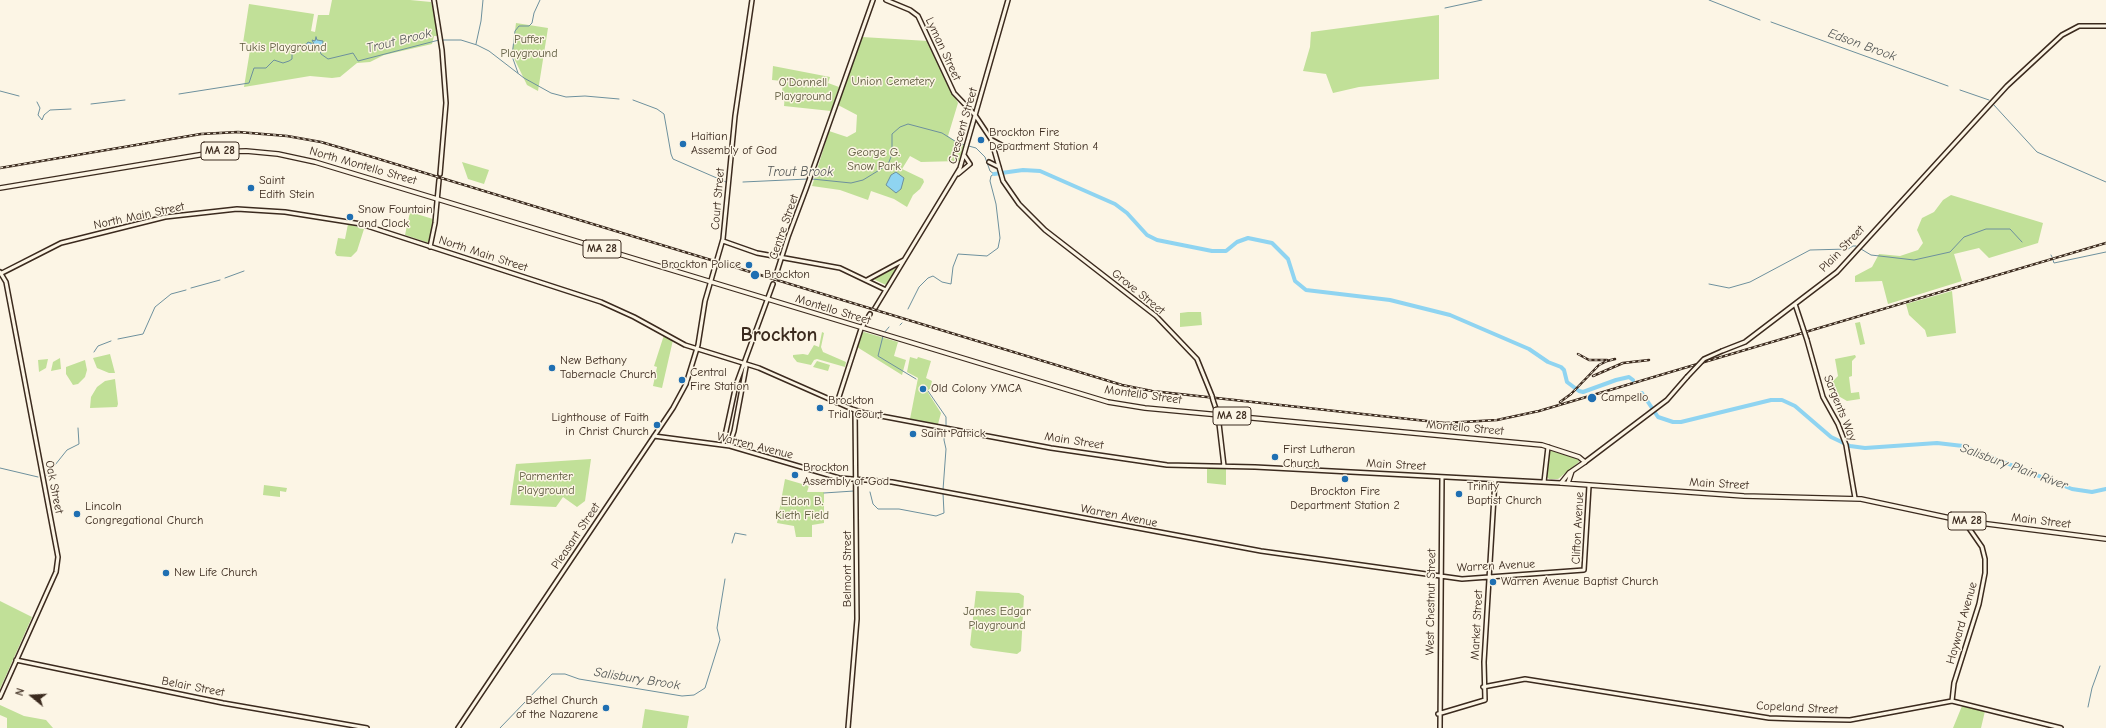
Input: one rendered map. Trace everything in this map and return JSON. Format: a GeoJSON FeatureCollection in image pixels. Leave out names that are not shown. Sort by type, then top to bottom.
{"type":"FeatureCollection","features":[{"type":"Feature","properties":{"kind":"main road"},"geometry":{"type":"LineString","coordinates":[[434,0],[442,43],[446,103],[440,174]]}},
{"type":"Feature","properties":{"kind":"main road","name":"Court Street"},"geometry":{"type":"LineString","coordinates":[[697,349],[704,306],[723,240],[735,116],[752,0]]}},
{"type":"Feature","properties":{"kind":"main road","name":"Centre Street"},"geometry":{"type":"LineString","coordinates":[[775,278],[788,237],[873,0]]}},
{"type":"Feature","properties":{"kind":"main road","name":"Lyman Street"},"geometry":{"type":"LineString","coordinates":[[886,0],[910,10],[918,16],[954,93],[975,116],[990,139],[997,158]]}},
{"type":"Feature","properties":{"kind":"main road","name":"Crescent Street"},"geometry":{"type":"LineString","coordinates":[[875,308],[957,175],[964,156],[1008,0]]}},
{"type":"Feature","properties":{"kind":"main road","name":"Plain Street"},"geometry":{"type":"LineString","coordinates":[[1561,483],[1573,471],[1671,396],[1704,360],[1743,344],[1840,269],[2002,90],[2040,54],[2065,33],[2076,27],[2085,25],[2106,26]]}},
{"type":"Feature","properties":{"kind":"main road"},"geometry":{"type":"LineString","coordinates":[[990,139],[1003,146],[1020,147]]}},
{"type":"Feature","properties":{"kind":"main road","name":"North Montello Street"},"geometry":{"type":"LineString","coordinates":[[0,188],[190,155],[246,151],[278,154],[315,162],[711,282]]}},
{"type":"Feature","properties":{"kind":"main road"},"geometry":{"type":"LineString","coordinates":[[957,175],[970,164],[964,156]]}},
{"type":"Feature","properties":{"kind":"main road","name":"Grove Street"},"geometry":{"type":"LineString","coordinates":[[997,158],[1001,176],[1013,197],[1037,223],[1156,316],[1198,362],[1218,414],[1224,466]]}},
{"type":"Feature","properties":{"kind":"main road"},"geometry":{"type":"LineString","coordinates":[[989,162],[999,169]]}},
{"type":"Feature","properties":{"kind":"main road"},"geometry":{"type":"LineString","coordinates":[[430,247],[438,199],[439,180]]}},
{"type":"Feature","properties":{"kind":"main road","name":"North Main Street"},"geometry":{"type":"LineString","coordinates":[[0,273],[67,241],[164,217],[238,209],[273,210],[349,221],[601,302],[697,349]]}},
{"type":"Feature","properties":{"kind":"main road"},"geometry":{"type":"LineString","coordinates":[[723,240],[756,252],[836,266],[886,290]]}},
{"type":"Feature","properties":{"kind":"main road"},"geometry":{"type":"LineString","coordinates":[[867,280],[905,259]]}},
{"type":"Feature","properties":{"kind":"main road","name":"Oak Street"},"geometry":{"type":"LineString","coordinates":[[0,273],[7,286],[58,557],[56,572],[0,697]]}},
{"type":"Feature","properties":{"kind":"main road","name":"Montello Street"},"geometry":{"type":"LineString","coordinates":[[711,282],[1108,402],[1548,447],[1580,458],[1585,462]]}},
{"type":"Feature","properties":{"kind":"main road"},"geometry":{"type":"LineString","coordinates":[[723,445],[737,382],[745,364],[773,284]]}},
{"type":"Feature","properties":{"kind":"main road","name":"Sargents Way"},"geometry":{"type":"LineString","coordinates":[[1795,304],[1807,340],[1823,398],[1844,438],[1848,450],[1855,498]]}},
{"type":"Feature","properties":{"kind":"main road"},"geometry":{"type":"LineString","coordinates":[[837,403],[861,328],[870,314]]}},
{"type":"Feature","properties":{"kind":"main road","name":"Main Street"},"geometry":{"type":"LineString","coordinates":[[697,349],[745,364],[855,410],[1051,448],[1162,465],[1224,466],[1568,483],[1589,486],[1744,496],[1855,498],[1877,501],[1970,522],[2106,539]]}},
{"type":"Feature","properties":{"kind":"main road","name":"Pleasant Street"},"geometry":{"type":"LineString","coordinates":[[458,728],[683,391],[697,349]]}},
{"type":"Feature","properties":{"kind":"main road"},"geometry":{"type":"LineString","coordinates":[[729,446],[746,367],[745,364]]}},
{"type":"Feature","properties":{"kind":"main road"},"geometry":{"type":"LineString","coordinates":[[737,382],[742,384]]}},
{"type":"Feature","properties":{"kind":"main road","name":"Belmont Street"},"geometry":{"type":"LineString","coordinates":[[848,728],[857,622],[855,410]]}},
{"type":"Feature","properties":{"kind":"main road"},"geometry":{"type":"LineString","coordinates":[[727,431],[733,433]]}},
{"type":"Feature","properties":{"kind":"main road","name":"Warren Avenue"},"geometry":{"type":"LineString","coordinates":[[654,436],[729,446],[839,478],[892,482],[1261,551],[1462,579],[1584,570]]}},
{"type":"Feature","properties":{"kind":"main road"},"geometry":{"type":"LineString","coordinates":[[1544,482],[1548,447]]}},
{"type":"Feature","properties":{"kind":"main road"},"geometry":{"type":"LineString","coordinates":[[1568,483],[1573,471]]}},
{"type":"Feature","properties":{"kind":"main road","name":"West Chestnut Street"},"geometry":{"type":"LineString","coordinates":[[1440,728],[1438,714],[1442,477]]}},
{"type":"Feature","properties":{"kind":"main road","name":"Market Street"},"geometry":{"type":"LineString","coordinates":[[1438,714],[1485,700],[1483,687],[1495,480]]}},
{"type":"Feature","properties":{"kind":"main road","name":"Clifton Avenue"},"geometry":{"type":"LineString","coordinates":[[1584,570],[1589,486]]}},
{"type":"Feature","properties":{"kind":"main road","name":"Hayward Avenue"},"geometry":{"type":"LineString","coordinates":[[1952,701],[1954,683],[1979,604],[1985,572],[1985,560],[1982,547],[1964,521]]}},
{"type":"Feature","properties":{"kind":"main road"},"geometry":{"type":"LineString","coordinates":[[1970,522],[1970,528]]}},
{"type":"Feature","properties":{"kind":"main road","name":"Belair Street"},"geometry":{"type":"LineString","coordinates":[[16,660],[223,703],[367,728]]}},
{"type":"Feature","properties":{"kind":"main road","name":"Copeland Street"},"geometry":{"type":"LineString","coordinates":[[1483,687],[1525,679],[1769,718],[1797,719],[1850,720],[1952,701],[2061,728]]}},
{"type":"Feature","properties":{"kind":"green space","name":"Tukis Playground"},"geometry":{"type":"Polygon","coordinates":[[[332,0],[410,0],[431,2],[439,36],[434,36],[432,44],[384,55],[370,62],[357,63],[340,77],[332,78],[310,76],[244,87],[251,44],[243,43],[249,4],[314,14],[311,31],[315,32],[318,15],[329,15],[332,0]]]}},
{"type":"Feature","properties":{"kind":"green space"},"geometry":{"type":"Polygon","coordinates":[[[1439,15],[1439,79],[1359,87],[1333,93],[1326,74],[1303,71],[1310,47],[1311,32],[1439,15]]]}},
{"type":"Feature","properties":{"kind":"green space","name":"Puffer Playground"},"geometry":{"type":"Polygon","coordinates":[[[516,23],[548,28],[538,91],[527,85],[512,54],[516,23]]]}},
{"type":"Feature","properties":{"kind":"green space"},"geometry":{"type":"Polygon","coordinates":[[[862,37],[928,41],[958,103],[948,136],[959,144],[964,145],[959,161],[921,162],[910,156],[902,169],[923,179],[924,182],[920,189],[913,195],[907,207],[894,199],[871,191],[868,200],[840,190],[812,186],[829,131],[847,137],[856,132],[857,115],[838,105],[862,37]]]}},
{"type":"Feature","properties":{"kind":"green space","name":"O'Donnell Playground"},"geometry":{"type":"Polygon","coordinates":[[[773,66],[830,77],[828,83],[839,87],[831,111],[784,106],[785,94],[782,93],[783,81],[772,80],[773,66]]]}},
{"type":"Feature","properties":{"kind":"green space"},"geometry":{"type":"Polygon","coordinates":[[[462,162],[489,170],[484,184],[468,179],[462,162]]]}},
{"type":"Feature","properties":{"kind":"green space"},"geometry":{"type":"Polygon","coordinates":[[[1951,195],[2043,223],[2038,243],[1989,258],[1979,248],[1954,254],[1962,281],[1888,304],[1882,281],[1855,282],[1855,276],[1872,267],[1879,254],[1900,256],[1918,250],[1923,243],[1917,230],[1922,218],[1934,212],[1943,200],[1951,195]]]}},
{"type":"Feature","properties":{"kind":"green space"},"geometry":{"type":"Polygon","coordinates":[[[410,212],[433,219],[429,243],[405,235],[410,212]]]}},
{"type":"Feature","properties":{"kind":"green space"},"geometry":{"type":"Polygon","coordinates":[[[348,224],[364,229],[357,251],[351,257],[337,256],[335,253],[338,238],[345,239],[348,224]]]}},
{"type":"Feature","properties":{"kind":"green space"},"geometry":{"type":"Polygon","coordinates":[[[897,268],[886,285],[873,279],[881,274],[897,268]]]}},
{"type":"Feature","properties":{"kind":"green space"},"geometry":{"type":"Polygon","coordinates":[[[1952,291],[1956,333],[1927,337],[1925,330],[1909,315],[1906,304],[1952,291]]]}},
{"type":"Feature","properties":{"kind":"green space"},"geometry":{"type":"Polygon","coordinates":[[[1201,312],[1202,325],[1180,327],[1180,313],[1201,312]]]}},
{"type":"Feature","properties":{"kind":"green space"},"geometry":{"type":"Polygon","coordinates":[[[1860,322],[1865,344],[1860,345],[1855,323],[1860,322]]]}},
{"type":"Feature","properties":{"kind":"green space"},"geometry":{"type":"Polygon","coordinates":[[[822,332],[824,333],[821,347],[823,352],[846,362],[845,367],[817,359],[814,360],[811,365],[797,362],[793,357],[793,355],[808,355],[814,345],[819,347],[822,332]]]}},
{"type":"Feature","properties":{"kind":"green space"},"geometry":{"type":"Polygon","coordinates":[[[864,332],[898,342],[894,356],[906,360],[902,375],[857,347],[862,333],[864,332]]]}},
{"type":"Feature","properties":{"kind":"green space"},"geometry":{"type":"Polygon","coordinates":[[[664,335],[673,340],[662,388],[653,386],[657,367],[654,366],[664,335]]]}},
{"type":"Feature","properties":{"kind":"green space"},"geometry":{"type":"Polygon","coordinates":[[[110,354],[115,373],[109,373],[97,368],[93,358],[110,354]]]}},
{"type":"Feature","properties":{"kind":"green space"},"geometry":{"type":"Polygon","coordinates":[[[1855,355],[1856,357],[1852,361],[1852,376],[1849,377],[1851,393],[1859,392],[1860,399],[1847,401],[1828,390],[1828,386],[1838,376],[1835,359],[1855,355]]]}},
{"type":"Feature","properties":{"kind":"green space","name":"Old Colony YMCA"},"geometry":{"type":"Polygon","coordinates":[[[910,357],[917,359],[918,357],[931,361],[926,378],[932,381],[932,387],[927,391],[941,413],[938,424],[910,419],[918,378],[907,372],[910,357]]]}},
{"type":"Feature","properties":{"kind":"green space"},"geometry":{"type":"Polygon","coordinates":[[[60,358],[61,369],[51,371],[53,362],[60,358]]]}},
{"type":"Feature","properties":{"kind":"green space"},"geometry":{"type":"Polygon","coordinates":[[[48,359],[46,368],[39,372],[38,360],[48,359]]]}},
{"type":"Feature","properties":{"kind":"green space"},"geometry":{"type":"Polygon","coordinates":[[[85,360],[87,370],[85,377],[78,384],[73,385],[66,374],[66,367],[85,360]]]}},
{"type":"Feature","properties":{"kind":"green space"},"geometry":{"type":"Polygon","coordinates":[[[817,361],[830,365],[828,371],[813,367],[817,361]]]}},
{"type":"Feature","properties":{"kind":"green space"},"geometry":{"type":"Polygon","coordinates":[[[115,379],[118,404],[117,407],[90,408],[91,397],[97,387],[105,381],[115,379]]]}},
{"type":"Feature","properties":{"kind":"green space"},"geometry":{"type":"Polygon","coordinates":[[[1549,450],[1578,459],[1579,462],[1558,479],[1549,479],[1547,477],[1549,450]]]}},
{"type":"Feature","properties":{"kind":"green space","name":"Parmenter Playground"},"geometry":{"type":"Polygon","coordinates":[[[591,459],[585,501],[577,507],[563,497],[556,507],[510,505],[516,464],[591,459]]]}},
{"type":"Feature","properties":{"kind":"green space"},"geometry":{"type":"Polygon","coordinates":[[[1207,469],[1226,469],[1226,485],[1207,483],[1207,469]]]}},
{"type":"Feature","properties":{"kind":"green space","name":"Eldon B. Kieth Field"},"geometry":{"type":"Polygon","coordinates":[[[785,479],[809,486],[807,492],[824,492],[824,523],[812,525],[812,537],[796,537],[794,526],[777,523],[785,479]]]}},
{"type":"Feature","properties":{"kind":"green space"},"geometry":{"type":"Polygon","coordinates":[[[264,485],[287,488],[286,492],[280,491],[280,497],[263,495],[264,485]]]}},
{"type":"Feature","properties":{"kind":"green space","name":"James Edgar Playground"},"geometry":{"type":"Polygon","coordinates":[[[976,591],[1019,593],[1024,596],[1021,651],[1017,654],[973,648],[970,645],[976,591]]]}},
{"type":"Feature","properties":{"kind":"green space"},"geometry":{"type":"Polygon","coordinates":[[[0,601],[32,617],[0,689],[0,601]]]}},
{"type":"Feature","properties":{"kind":"green space"},"geometry":{"type":"Polygon","coordinates":[[[0,705],[24,716],[46,720],[53,728],[7,728],[7,718],[0,715],[0,705]]]}},
{"type":"Feature","properties":{"kind":"green space"},"geometry":{"type":"Polygon","coordinates":[[[1962,706],[1985,711],[1981,728],[1953,728],[1962,706]]]}},
{"type":"Feature","properties":{"kind":"green space"},"geometry":{"type":"Polygon","coordinates":[[[645,709],[689,716],[687,728],[642,728],[645,709]]]}},
{"type":"Feature","properties":{"kind":"water"},"geometry":{"type":"Polygon","coordinates":[[[316,37],[317,40],[323,41],[322,49],[305,46],[308,42],[314,44],[312,40],[315,41],[316,37]]]}},
{"type":"Feature","properties":{"kind":"water"},"geometry":{"type":"Polygon","coordinates":[[[896,172],[904,178],[901,189],[896,193],[886,185],[891,175],[896,172]]]}},
{"type":"Feature","properties":{"kind":"waterway"},"geometry":{"type":"LineString","coordinates":[[476,44],[481,21],[483,0]]}},
{"type":"Feature","properties":{"kind":"waterway"},"geometry":{"type":"LineString","coordinates":[[518,73],[512,56],[515,31],[519,26],[529,26],[532,23],[534,13],[540,0]]}},
{"type":"Feature","properties":{"kind":"waterway","name":"Edson Brook"},"geometry":{"type":"LineString","coordinates":[[1445,8],[1482,0]]}},
{"type":"Feature","properties":{"kind":"waterway","name":"Edson Brook"},"geometry":{"type":"LineString","coordinates":[[1709,0],[1760,20]]}},
{"type":"Feature","properties":{"kind":"waterway","name":"Edson Brook"},"geometry":{"type":"LineString","coordinates":[[1771,22],[1948,86]]}},
{"type":"Feature","properties":{"kind":"waterway","name":"Trout Brook"},"geometry":{"type":"LineString","coordinates":[[319,48],[321,54],[328,59],[353,53],[358,61],[439,40]]}},
{"type":"Feature","properties":{"kind":"waterway","name":"Trout Brook"},"geometry":{"type":"LineString","coordinates":[[442,40],[461,40],[477,45],[489,51],[524,78],[551,93],[566,97],[585,96],[619,99]]}},
{"type":"Feature","properties":{"kind":"waterway","name":"Trout Brook"},"geometry":{"type":"LineString","coordinates":[[179,94],[249,83],[254,68],[266,68],[274,60],[283,63],[289,61],[292,59],[292,52],[305,44]]}},
{"type":"Feature","properties":{"kind":"waterway","name":"Edson Brook"},"geometry":{"type":"LineString","coordinates":[[1960,90],[1989,100]]}},
{"type":"Feature","properties":{"kind":"waterway","name":"Trout Brook"},"geometry":{"type":"LineString","coordinates":[[0,91],[19,96]]}},
{"type":"Feature","properties":{"kind":"waterway","name":"Trout Brook"},"geometry":{"type":"LineString","coordinates":[[91,104],[125,100]]}},
{"type":"Feature","properties":{"kind":"waterway","name":"Trout Brook"},"geometry":{"type":"LineString","coordinates":[[633,100],[657,109],[664,114],[673,159],[726,182]]}},
{"type":"Feature","properties":{"kind":"waterway","name":"Trout Brook"},"geometry":{"type":"LineString","coordinates":[[37,102],[40,108],[38,115],[42,120],[44,115],[50,110],[71,109]]}},
{"type":"Feature","properties":{"kind":"waterway","name":"Edson Brook"},"geometry":{"type":"LineString","coordinates":[[1993,104],[2037,152],[2106,182]]}},
{"type":"Feature","properties":{"kind":"waterway","name":"Trout Brook"},"geometry":{"type":"LineString","coordinates":[[812,179],[851,183],[863,180],[881,169],[889,162],[892,154],[892,134],[900,127],[908,124],[942,133],[958,143],[976,148],[985,157],[990,171],[994,174],[991,176],[990,181],[996,204],[1000,238],[998,248],[987,256],[958,254],[953,267],[951,284],[942,282],[933,276],[928,278],[919,287],[908,309]]}},
{"type":"Feature","properties":{"kind":"waterway","name":"Salisbury Plain River"},"geometry":{"type":"LineString","coordinates":[[994,174],[1023,170],[1040,171],[1115,204],[1127,213],[1147,235],[1157,240],[1212,251],[1226,251],[1237,242],[1248,238],[1272,243],[1288,259],[1295,281],[1306,290],[1390,300],[1450,315],[1529,349],[1548,362],[1561,367],[1564,370],[1567,382],[1579,391],[1583,392],[1629,377],[1633,380]]}},
{"type":"Feature","properties":{"kind":"waterway","name":"Trout Brook"},"geometry":{"type":"LineString","coordinates":[[743,182],[808,179]]}},
{"type":"Feature","properties":{"kind":"waterway"},"geometry":{"type":"LineString","coordinates":[[1861,249],[1871,255],[1914,260],[1950,252],[1964,237],[1986,229],[2010,229],[2022,242]]}},
{"type":"Feature","properties":{"kind":"waterway"},"geometry":{"type":"LineString","coordinates":[[1709,284],[1729,288],[1750,282],[1810,250],[1848,249],[1856,246]]}},
{"type":"Feature","properties":{"kind":"waterway"},"geometry":{"type":"LineString","coordinates":[[2053,260],[2054,263],[2106,252]]}},
{"type":"Feature","properties":{"kind":"waterway"},"geometry":{"type":"LineString","coordinates":[[225,278],[244,271]]}},
{"type":"Feature","properties":{"kind":"waterway"},"geometry":{"type":"LineString","coordinates":[[191,288],[220,280]]}},
{"type":"Feature","properties":{"kind":"waterway"},"geometry":{"type":"LineString","coordinates":[[118,339],[143,334],[155,307],[171,294],[186,290]]}},
{"type":"Feature","properties":{"kind":"waterway","name":"Salisbury Brook"},"geometry":{"type":"LineString","coordinates":[[884,333],[889,327]]}},
{"type":"Feature","properties":{"kind":"waterway","name":"Salisbury Brook"},"geometry":{"type":"LineString","coordinates":[[883,336],[878,356],[916,379]]}},
{"type":"Feature","properties":{"kind":"waterway"},"geometry":{"type":"LineString","coordinates":[[94,352],[98,346],[111,341]]}},
{"type":"Feature","properties":{"kind":"waterway","name":"Salisbury Brook"},"geometry":{"type":"LineString","coordinates":[[928,391],[946,417],[946,426]]}},
{"type":"Feature","properties":{"kind":"waterway","name":"Salisbury Plain River"},"geometry":{"type":"LineString","coordinates":[[1642,393],[1658,417],[1673,422],[1681,422],[1771,400],[1782,400],[1795,406],[1831,437],[1850,446],[1865,448],[1937,443],[1963,446],[2072,489],[2092,492],[2106,489]]}},
{"type":"Feature","properties":{"kind":"waterway"},"geometry":{"type":"LineString","coordinates":[[47,475],[67,450],[79,444],[78,428]]}},
{"type":"Feature","properties":{"kind":"waterway","name":"Salisbury Brook"},"geometry":{"type":"LineString","coordinates":[[943,490],[946,449],[944,440],[945,430]]}},
{"type":"Feature","properties":{"kind":"waterway"},"geometry":{"type":"LineString","coordinates":[[0,468],[38,477]]}},
{"type":"Feature","properties":{"kind":"waterway","name":"Salisbury Brook"},"geometry":{"type":"LineString","coordinates":[[824,493],[854,491]]}},
{"type":"Feature","properties":{"kind":"waterway","name":"Salisbury Brook"},"geometry":{"type":"LineString","coordinates":[[870,492],[873,504],[878,509],[899,509],[936,516],[944,513],[943,493]]}},
{"type":"Feature","properties":{"kind":"waterway","name":"Salisbury Brook"},"geometry":{"type":"LineString","coordinates":[[732,543],[735,533],[746,535]]}},
{"type":"Feature","properties":{"kind":"waterway","name":"Salisbury Brook"},"geometry":{"type":"LineString","coordinates":[[500,728],[552,674],[565,674],[579,679],[682,696],[694,695],[705,688],[720,640],[717,628],[725,579]]}},
{"type":"Feature","properties":{"kind":"waterway"},"geometry":{"type":"LineString","coordinates":[[2088,707],[2092,688],[2100,666]]}},
{"type":"Feature","properties":{"kind":"tunnel"},"geometry":{"type":"LineString","coordinates":[[870,314],[875,308]]}},
{"type":"Feature","properties":{"kind":"railway"},"geometry":{"type":"LineString","coordinates":[[0,168],[201,134],[238,132],[287,136],[321,142],[369,156],[1122,385],[1152,391],[1445,423],[1497,420],[1539,411],[2106,243]]}},
{"type":"Feature","properties":{"kind":"railway"},"geometry":{"type":"LineString","coordinates":[[1578,354],[1589,360],[1607,360]]}},
{"type":"Feature","properties":{"kind":"railway"},"geometry":{"type":"LineString","coordinates":[[1560,402],[1571,394],[1599,365],[1615,359]]}},
{"type":"Feature","properties":{"kind":"railway"},"geometry":{"type":"LineString","coordinates":[[1593,376],[1623,363],[1649,360]]}},
{"type":"Feature","properties":{"kind":"place","name":"Brockton Fire Department Station 4"},"geometry":{"type":"Point","coordinates":[981,140]}},
{"type":"Feature","properties":{"kind":"place","name":"Haitian Assembly of God"},"geometry":{"type":"Point","coordinates":[683,144]}},
{"type":"Feature","properties":{"kind":"place","name":"Saint Edith Stein"},"geometry":{"type":"Point","coordinates":[251,188]}},
{"type":"Feature","properties":{"kind":"place","name":"Snow Fountain and Clock"},"geometry":{"type":"Point","coordinates":[350,217]}},
{"type":"Feature","properties":{"kind":"place","name":"Brockton Police"},"geometry":{"type":"Point","coordinates":[749,265]}},
{"type":"Feature","properties":{"kind":"place","name":"Brockton"},"geometry":{"type":"Point","coordinates":[755,275]}},
{"type":"Feature","properties":{"kind":"place","name":"New Bethany Tabernacle Church"},"geometry":{"type":"Point","coordinates":[552,368]}},
{"type":"Feature","properties":{"kind":"place","name":"Central Fire Station"},"geometry":{"type":"Point","coordinates":[682,380]}},
{"type":"Feature","properties":{"kind":"place","name":"Old Colony YMCA"},"geometry":{"type":"Point","coordinates":[923,389]}},
{"type":"Feature","properties":{"kind":"place","name":"Campello"},"geometry":{"type":"Point","coordinates":[1592,398]}},
{"type":"Feature","properties":{"kind":"place","name":"Brockton Trial Court"},"geometry":{"type":"Point","coordinates":[820,408]}},
{"type":"Feature","properties":{"kind":"place","name":"Lighthouse of Faith in Christ Church"},"geometry":{"type":"Point","coordinates":[657,425]}},
{"type":"Feature","properties":{"kind":"place","name":"Saint Patrick"},"geometry":{"type":"Point","coordinates":[913,434]}},
{"type":"Feature","properties":{"kind":"place","name":"First Lutheran Church"},"geometry":{"type":"Point","coordinates":[1275,457]}},
{"type":"Feature","properties":{"kind":"place","name":"Brockton Assembly of God"},"geometry":{"type":"Point","coordinates":[795,475]}},
{"type":"Feature","properties":{"kind":"place","name":"Brockton Fire Department Station 2"},"geometry":{"type":"Point","coordinates":[1345,479]}},
{"type":"Feature","properties":{"kind":"place","name":"Trinity Baptist Church"},"geometry":{"type":"Point","coordinates":[1459,494]}},
{"type":"Feature","properties":{"kind":"place","name":"Lincoln Congregational Church"},"geometry":{"type":"Point","coordinates":[77,514]}},
{"type":"Feature","properties":{"kind":"place","name":"New Life Church"},"geometry":{"type":"Point","coordinates":[166,573]}},
{"type":"Feature","properties":{"kind":"place","name":"Warren Avenue Baptist Church"},"geometry":{"type":"Point","coordinates":[1493,582]}},
{"type":"Feature","properties":{"kind":"place","name":"Bethel Church of the Nazarene"},"geometry":{"type":"Point","coordinates":[606,708]}},
{"type":"Feature","properties":{"kind":"district","name":"Brockton"},"geometry":{"type":"Point","coordinates":[779,335]}},
{"type":"Feature","properties":{"kind":"park label","name":"Union Cemetery"},"geometry":{"type":"Point","coordinates":[893,82]}},
{"type":"Feature","properties":{"kind":"park label","name":"George G. Snow Park"},"geometry":{"type":"Point","coordinates":[874,160]}}]}
